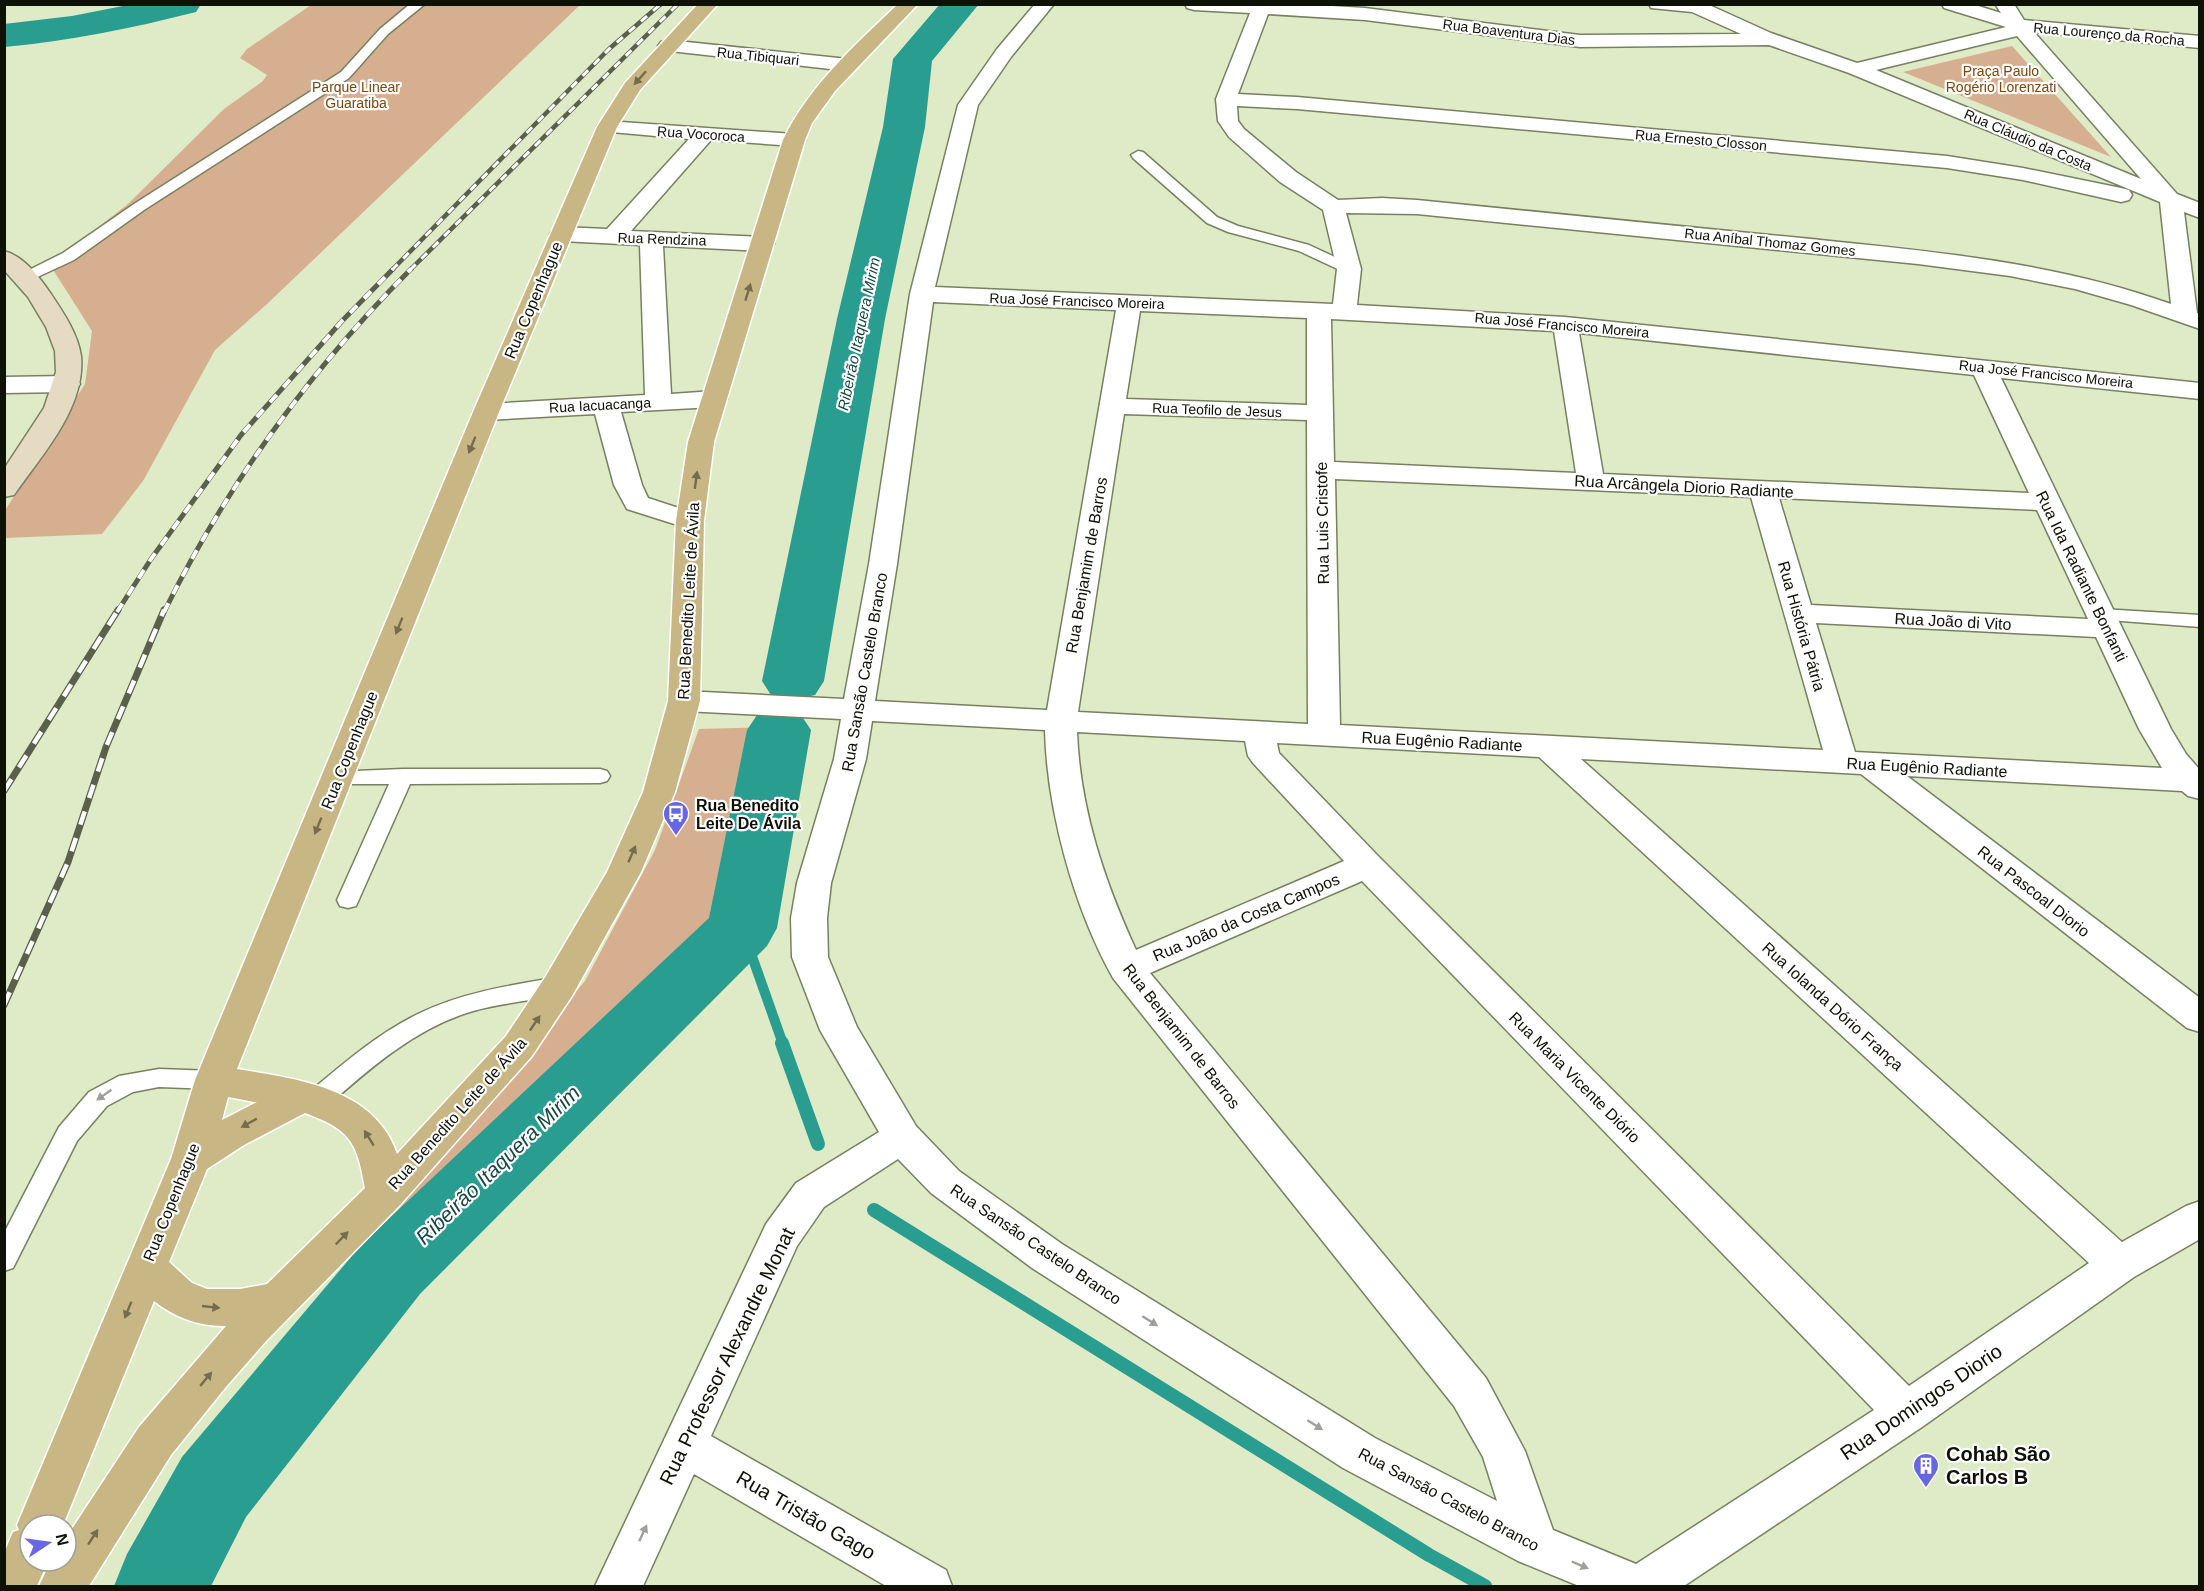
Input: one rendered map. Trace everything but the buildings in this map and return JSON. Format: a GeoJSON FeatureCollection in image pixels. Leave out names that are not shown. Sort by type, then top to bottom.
{"type":"FeatureCollection","features":[{"type":"Feature","properties":{"kind":"main road","name":"Rua Copenhague"},"geometry":{"type":"LineString","coordinates":[[45,1513],[190,1159],[214,1080],[486,412],[607,127],[632,87],[709,4]]}},
{"type":"Feature","properties":{"kind":"main road","name":"Rua Benedito Leite de Ávila"},"geometry":{"type":"LineString","coordinates":[[62,1587],[155,1441],[217,1366],[386,1193],[519,1047],[560,986],[624,872],[659,792],[684,701],[690,521],[701,442],[794,140],[818,100],[848,65],[909,4]]}},
{"type":"Feature","properties":{"kind":"main road"},"geometry":{"type":"LineString","coordinates":[[4,489],[49,422],[67,384],[69,357],[61,332],[46,304],[26,277],[5,259]]}},
{"type":"Feature","properties":{"kind":"main road"},"geometry":{"type":"LineString","coordinates":[[214,1080],[308,1099],[348,1115],[370,1136],[379,1159],[386,1193]]}},
{"type":"Feature","properties":{"kind":"main road"},"geometry":{"type":"LineString","coordinates":[[190,1159],[230,1134],[308,1099]]}},
{"type":"Feature","properties":{"kind":"main road"},"geometry":{"type":"LineString","coordinates":[[146,1266],[176,1297],[194,1305],[222,1308],[281,1300]]}},
{"type":"Feature","properties":{"kind":"main road"},"geometry":{"type":"LineString","coordinates":[[14,1587],[20,1573]]}},
{"type":"Feature","properties":{"kind":"street","name":"Rua Sansão Castelo Branco"},"geometry":{"type":"LineString","coordinates":[[1045,4],[1004,53],[968,105],[922,294],[883,564],[845,709],[850,759],[814,883],[809,918],[810,957],[884,1147],[945,1182],[1047,1256],[1359,1454],[1535,1545],[1632,1587]]}},
{"type":"Feature","properties":{"kind":"street","name":"Rua Boaventura Dias"},"geometry":{"type":"LineString","coordinates":[[1194,4],[1365,14],[1580,41],[1771,39],[1856,69]]}},
{"type":"Feature","properties":{"kind":"street"},"geometry":{"type":"LineString","coordinates":[[1658,4],[1691,5],[1771,39]]}},
{"type":"Feature","properties":{"kind":"street"},"geometry":{"type":"LineString","coordinates":[[1952,4],[2020,27]]}},
{"type":"Feature","properties":{"kind":"street"},"geometry":{"type":"LineString","coordinates":[[2004,4],[2020,27],[2171,204],[2192,319]]}},
{"type":"Feature","properties":{"kind":"street"},"geometry":{"type":"LineString","coordinates":[[1261,9],[1226,99],[1228,121],[1236,133],[1288,177],[1333,207],[1349,269]]}},
{"type":"Feature","properties":{"kind":"street"},"geometry":{"type":"LineString","coordinates":[[1856,69],[2020,27]]}},
{"type":"Feature","properties":{"kind":"street","name":"Rua Lourenço da Rocha"},"geometry":{"type":"LineString","coordinates":[[2020,27],[2199,42]]}},
{"type":"Feature","properties":{"kind":"street","name":"Rua Tibiquari"},"geometry":{"type":"LineString","coordinates":[[668,46],[848,65]]}},
{"type":"Feature","properties":{"kind":"street","name":"Rua Cláudio da Costa"},"geometry":{"type":"LineString","coordinates":[[1856,69],[2171,204],[2199,211]]}},
{"type":"Feature","properties":{"kind":"street","name":"Rua Ernesto Closson"},"geometry":{"type":"LineString","coordinates":[[1226,99],[1297,103],[1947,162],[2023,174],[2171,204]]}},
{"type":"Feature","properties":{"kind":"street","name":"Rua Vocoroca"},"geometry":{"type":"LineString","coordinates":[[607,127],[794,140]]}},
{"type":"Feature","properties":{"kind":"street"},"geometry":{"type":"LineString","coordinates":[[613,237],[705,134]]}},
{"type":"Feature","properties":{"kind":"street","name":"Rua Aníbal Thomaz Gomes"},"geometry":{"type":"LineString","coordinates":[[1333,207],[1382,205],[1417,207],[1918,257],[2010,270],[2079,283],[2192,319]]}},
{"type":"Feature","properties":{"kind":"street","name":"Rua Rendzina"},"geometry":{"type":"LineString","coordinates":[[561,234],[763,244]]}},
{"type":"Feature","properties":{"kind":"street"},"geometry":{"type":"LineString","coordinates":[[651,238],[658,401]]}},
{"type":"Feature","properties":{"kind":"street","name":"Rua Luis Cristofe"},"geometry":{"type":"LineString","coordinates":[[1324,735],[1321,413],[1331,311],[1349,269]]}},
{"type":"Feature","properties":{"kind":"street","name":"Rua José Francisco Moreira"},"geometry":{"type":"LineString","coordinates":[[922,294],[1331,311],[1565,324],[2199,391]]}},
{"type":"Feature","properties":{"kind":"street","name":"Rua Benjamim de Barros"},"geometry":{"type":"LineString","coordinates":[[1129,303],[1061,719],[1061,755],[1071,821],[1095,898],[1126,969],[1470,1392],[1503,1450],[1535,1545]]}},
{"type":"Feature","properties":{"kind":"street"},"geometry":{"type":"LineString","coordinates":[[1565,324],[1591,481]]}},
{"type":"Feature","properties":{"kind":"street","name":"Rua Ida Radiante Bonfanti"},"geometry":{"type":"LineString","coordinates":[[1983,368],[2155,729],[2170,756],[2196,783]]}},
{"type":"Feature","properties":{"kind":"street"},"geometry":{"type":"LineString","coordinates":[[4,385],[67,384]]}},
{"type":"Feature","properties":{"kind":"street","name":"Rua Iacuacanga"},"geometry":{"type":"LineString","coordinates":[[486,412],[714,399]]}},
{"type":"Feature","properties":{"kind":"street"},"geometry":{"type":"LineString","coordinates":[[606,405],[628,485],[637,503],[690,521]]}},
{"type":"Feature","properties":{"kind":"street","name":"Rua Teofilo de Jesus"},"geometry":{"type":"LineString","coordinates":[[1113,406],[1321,413]]}},
{"type":"Feature","properties":{"kind":"street","name":"Rua Arcângela Diorio Radiante"},"geometry":{"type":"LineString","coordinates":[[1322,470],[2047,502]]}},
{"type":"Feature","properties":{"kind":"street","name":"Rua História Pátria"},"geometry":{"type":"LineString","coordinates":[[1762,489],[1798,613],[1855,763]]}},
{"type":"Feature","properties":{"kind":"street","name":"Rua João di Vito"},"geometry":{"type":"LineString","coordinates":[[1798,613],[2105,622]]}},
{"type":"Feature","properties":{"kind":"street","name":"Rua Eugênio Radiante"},"geometry":{"type":"LineString","coordinates":[[684,701],[1061,719],[2196,783]]}},
{"type":"Feature","properties":{"kind":"street","name":"Rua Maria Vicente Diório"},"geometry":{"type":"LineString","coordinates":[[1259,731],[1264,756],[1366,866],[1906,1413]]}},
{"type":"Feature","properties":{"kind":"street","name":"Rua Iolanda Dório França"},"geometry":{"type":"LineString","coordinates":[[1548,747],[2119,1265]]}},
{"type":"Feature","properties":{"kind":"street","name":"Rua Pascoal Diorio"},"geometry":{"type":"LineString","coordinates":[[1855,763],[2199,1018]]}},
{"type":"Feature","properties":{"kind":"street","name":"Rua João da Costa Campos"},"geometry":{"type":"LineString","coordinates":[[1126,969],[1366,866]]}},
{"type":"Feature","properties":{"kind":"street","name":"Rua Professor Alexandre Monat"},"geometry":{"type":"LineString","coordinates":[[619,1587],[781,1236],[813,1194],[884,1147]]}},
{"type":"Feature","properties":{"kind":"street","name":"Rua Domingos Diorio"},"geometry":{"type":"LineString","coordinates":[[1644,1587],[1906,1413],[2119,1265],[2199,1218]]}},
{"type":"Feature","properties":{"kind":"street","name":"Rua Tristão Gago"},"geometry":{"type":"LineString","coordinates":[[684,1444],[929,1587]]}},
{"type":"Feature","properties":{"kind":"lane"},"geometry":{"type":"LineString","coordinates":[[26,277],[54,267],[128,214],[207,165],[268,122],[345,75],[354,68],[374,41],[419,4]]}},
{"type":"Feature","properties":{"kind":"lane"},"geometry":{"type":"LineString","coordinates":[[1138,155],[1212,220],[1233,229],[1304,248],[1349,269]]}},
{"type":"Feature","properties":{"kind":"lane"},"geometry":{"type":"LineString","coordinates":[[2105,622],[2199,621]]}},
{"type":"Feature","properties":{"kind":"lane"},"geometry":{"type":"LineString","coordinates":[[348,900],[403,776]]}},
{"type":"Feature","properties":{"kind":"lane"},"geometry":{"type":"LineString","coordinates":[[338,777],[600,776]]}},
{"type":"Feature","properties":{"kind":"lane"},"geometry":{"type":"LineString","coordinates":[[308,1099],[408,1030],[448,1011],[494,997],[560,986]]}},
{"type":"Feature","properties":{"kind":"lane"},"geometry":{"type":"LineString","coordinates":[[4,1260],[68,1134],[98,1099],[128,1083],[159,1078],[214,1080]]}},
{"type":"Feature","properties":{"kind":"green space","name":"Parque Linear Guaratiba"},"geometry":{"type":"Polygon","coordinates":[[[311,5],[580,5],[266,305],[215,350],[143,481],[102,534],[5,538],[4,512],[85,384],[92,331],[50,265],[128,204],[224,109],[263,81],[267,75],[240,58],[247,49],[311,5]]]}},
{"type":"Feature","properties":{"kind":"green space","name":"Praça Paulo Rogério Lorenzati"},"geometry":{"type":"Polygon","coordinates":[[[2012,46],[2111,157],[1903,72],[2012,46]]]}},
{"type":"Feature","properties":{"kind":"green space"},"geometry":{"type":"Polygon","coordinates":[[[773,727],[732,918],[721,939],[623,1018],[397,1227],[385,1217],[585,981],[655,850],[699,729],[773,727]]]}},
{"type":"Feature","properties":{"kind":"waterway"},"geometry":{"type":"LineString","coordinates":[[4,36],[94,24],[183,4]]}},
{"type":"Feature","properties":{"kind":"waterway","name":"Ribeirão Itaquera Mirim"},"geometry":{"type":"LineString","coordinates":[[793,681],[861,319],[904,127],[913,59],[961,4]]}},
{"type":"Feature","properties":{"kind":"waterway","name":"Ribeirão Itaquera Mirim"},"geometry":{"type":"LineString","coordinates":[[161,1586],[214,1487],[391,1269],[742,928],[779,730]]}},
{"type":"Feature","properties":{"kind":"waterway"},"geometry":{"type":"LineString","coordinates":[[742,928],[783,1044]]}},
{"type":"Feature","properties":{"kind":"waterway"},"geometry":{"type":"LineString","coordinates":[[782,1043],[818,1144]]}},
{"type":"Feature","properties":{"kind":"waterway"},"geometry":{"type":"LineString","coordinates":[[874,1210],[1429,1555],[1485,1586]]}},
{"type":"Feature","properties":{"kind":"railway"},"geometry":{"type":"LineString","coordinates":[[392,270],[609,49],[661,4]]}},
{"type":"Feature","properties":{"kind":"railway"},"geometry":{"type":"LineString","coordinates":[[411,269],[678,4]]}},
{"type":"Feature","properties":{"kind":"railway"},"geometry":{"type":"LineString","coordinates":[[117,612],[151,559],[241,435],[342,321],[393,269]]}},
{"type":"Feature","properties":{"kind":"railway"},"geometry":{"type":"LineString","coordinates":[[164,612],[215,519],[274,430],[339,347],[411,269]]}},
{"type":"Feature","properties":{"kind":"railway"},"geometry":{"type":"LineString","coordinates":[[4,791],[118,610]]}},
{"type":"Feature","properties":{"kind":"railway"},"geometry":{"type":"LineString","coordinates":[[4,1005],[68,862],[106,747],[164,610]]}},
{"type":"Feature","properties":{"kind":"place","name":"Rua Benedito Leite De Ávila"},"geometry":{"type":"Point","coordinates":[676,837]}},
{"type":"Feature","properties":{"kind":"place","name":"Cohab São Carlos B"},"geometry":{"type":"Point","coordinates":[1926,1489]}}]}
